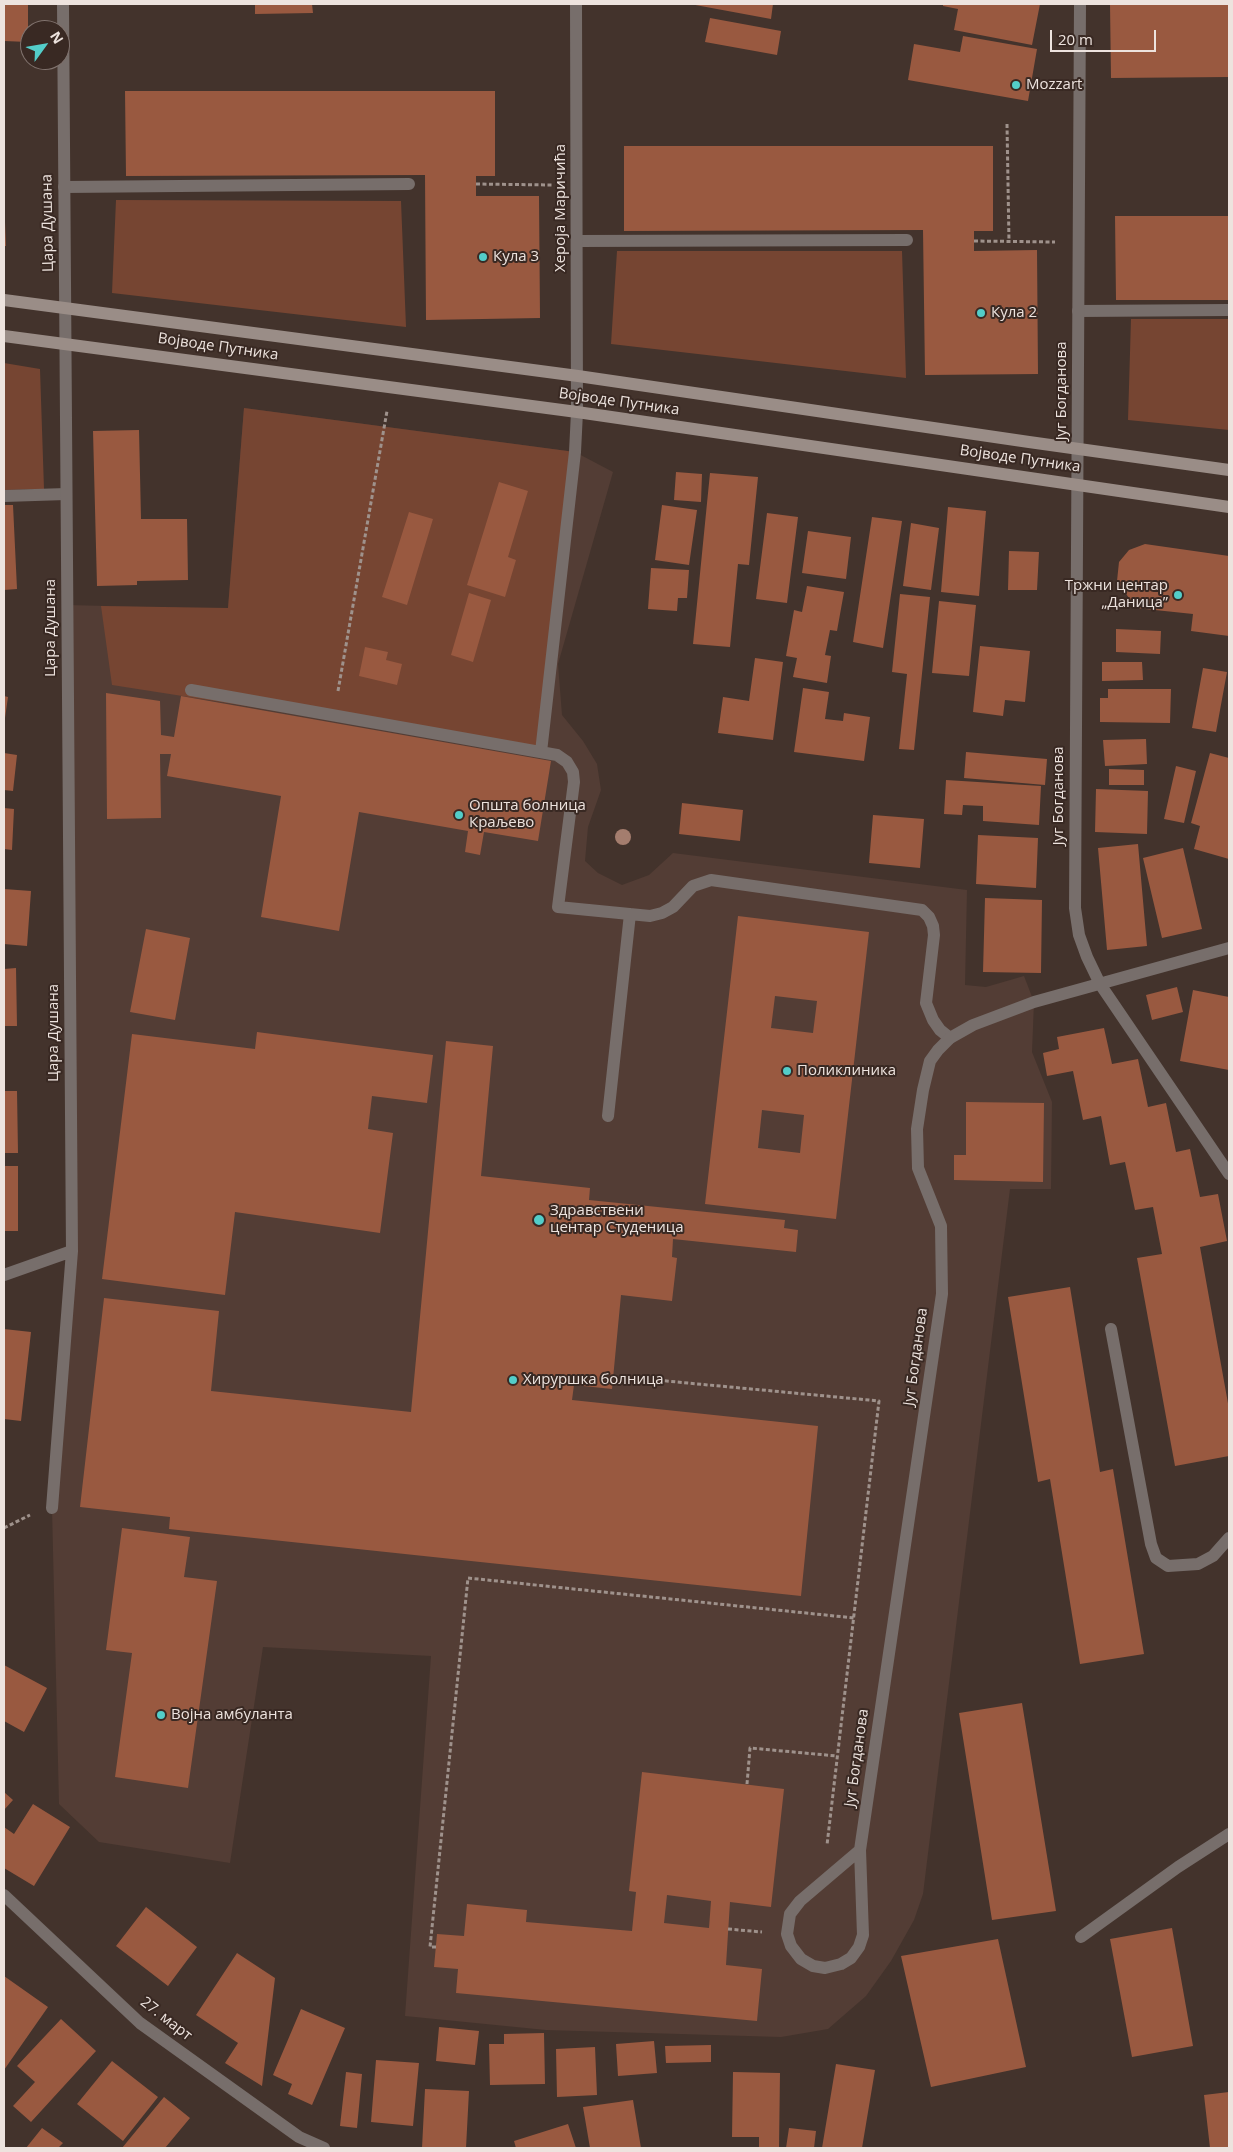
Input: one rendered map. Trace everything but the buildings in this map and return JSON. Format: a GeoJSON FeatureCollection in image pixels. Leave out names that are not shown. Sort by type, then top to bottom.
{"type":"FeatureCollection","features":[{"type":"Feature","properties":{"kind":"main road","name":"Војводе Путника"},"geometry":{"type":"LineString","coordinates":[[4,300],[578,376],[1229,470]]}},
{"type":"Feature","properties":{"kind":"main road","name":"Војводе Путника"},"geometry":{"type":"LineString","coordinates":[[4,336],[577,412],[1229,507]]}},
{"type":"Feature","properties":{"kind":"street","name":"Цара Душана"},"geometry":{"type":"LineString","coordinates":[[52,1508],[72,1251],[63,4]]}},
{"type":"Feature","properties":{"kind":"street","name":"Хероја Маричића"},"geometry":{"type":"LineString","coordinates":[[541,752],[575,452],[577,412],[576,4]]}},
{"type":"Feature","properties":{"kind":"street","name":"Југ Богданова"},"geometry":{"type":"LineString","coordinates":[[1080,4],[1075,908],[1079,935],[1100,984],[1229,1174]]}},
{"type":"Feature","properties":{"kind":"street"},"geometry":{"type":"LineString","coordinates":[[64,188],[409,184]]}},
{"type":"Feature","properties":{"kind":"street"},"geometry":{"type":"LineString","coordinates":[[577,241],[907,240]]}},
{"type":"Feature","properties":{"kind":"street"},"geometry":{"type":"LineString","coordinates":[[1078,311],[1229,310]]}},
{"type":"Feature","properties":{"kind":"street"},"geometry":{"type":"LineString","coordinates":[[4,496],[66,494]]}},
{"type":"Feature","properties":{"kind":"street"},"geometry":{"type":"LineString","coordinates":[[191,690],[558,755],[567,762],[573,772],[574,782],[558,907],[650,916],[662,913],[678,903],[693,886],[711,880],[922,910],[929,917],[934,935],[926,1003],[932,1020],[950,1038]]}},
{"type":"Feature","properties":{"kind":"street"},"geometry":{"type":"LineString","coordinates":[[608,1116],[630,914]]}},
{"type":"Feature","properties":{"kind":"street"},"geometry":{"type":"LineString","coordinates":[[1100,984],[1229,948]]}},
{"type":"Feature","properties":{"kind":"street","name":"Југ Богданова"},"geometry":{"type":"LineString","coordinates":[[860,1850],[800,1901],[790,1914],[787,1923],[787,1934],[791,1946],[801,1958],[813,1966],[825,1968],[841,1964],[851,1958],[859,1947],[863,1935],[860,1850],[942,1294],[942,1226],[918,1168],[917,1129],[930,1061],[950,1038],[973,1025],[1034,1002],[1100,984]]}},
{"type":"Feature","properties":{"kind":"street"},"geometry":{"type":"LineString","coordinates":[[4,1275],[72,1251]]}},
{"type":"Feature","properties":{"kind":"street"},"geometry":{"type":"LineString","coordinates":[[1111,1330],[1151,1544],[1156,1558],[1168,1566],[1198,1564],[1213,1556],[1229,1538]]}},
{"type":"Feature","properties":{"kind":"street"},"geometry":{"type":"LineString","coordinates":[[1082,1937],[1178,1867],[1229,1834]]}},
{"type":"Feature","properties":{"kind":"street","name":"27. март"},"geometry":{"type":"LineString","coordinates":[[4,1895],[140,2022],[299,2137],[324,2148]]}},
{"type":"Feature","properties":{"kind":"path"},"geometry":{"type":"LineString","coordinates":[[1007,124],[1009,242]]}},
{"type":"Feature","properties":{"kind":"path"},"geometry":{"type":"LineString","coordinates":[[476,184],[577,185]]}},
{"type":"Feature","properties":{"kind":"path"},"geometry":{"type":"LineString","coordinates":[[974,241],[1032,242]]}},
{"type":"Feature","properties":{"kind":"path"},"geometry":{"type":"LineString","coordinates":[[334,716],[392,387]]}},
{"type":"Feature","properties":{"kind":"path"},"geometry":{"type":"LineString","coordinates":[[613,1376],[879,1401],[826,1852]]}},
{"type":"Feature","properties":{"kind":"path"},"geometry":{"type":"LineString","coordinates":[[436,1947],[430,1947],[468,1578],[854,1618]]}},
{"type":"Feature","properties":{"kind":"path"},"geometry":{"type":"LineString","coordinates":[[747,1784],[750,1748],[837,1756]]}},
{"type":"Feature","properties":{"kind":"path"},"geometry":{"type":"LineString","coordinates":[[728,1929],[766,1933]]}},
{"type":"Feature","properties":{"kind":"shaded area"},"geometry":{"type":"Polygon","coordinates":[[[116,200],[401,201],[406,327],[112,293],[116,200]]]}},
{"type":"Feature","properties":{"kind":"shaded area"},"geometry":{"type":"Polygon","coordinates":[[[617,251],[902,251],[906,378],[611,344],[617,251]]]}},
{"type":"Feature","properties":{"kind":"shaded area"},"geometry":{"type":"Polygon","coordinates":[[[1131,319],[1229,319],[1229,430],[1128,420],[1131,319]]]}},
{"type":"Feature","properties":{"kind":"shaded area"},"geometry":{"type":"Polygon","coordinates":[[[4,363],[40,369],[44,489],[4,490],[4,363]]]}},
{"type":"Feature","properties":{"kind":"shaded area","name":"Здравствени центар Студеница"},"geometry":{"type":"Polygon","coordinates":[[[244,408],[575,452],[613,472],[558,664],[562,715],[583,741],[597,764],[601,790],[588,827],[585,861],[598,873],[622,885],[649,875],[673,853],[967,890],[965,985],[986,987],[1024,976],[1034,1002],[1032,1052],[1052,1102],[1051,1189],[1010,1189],[923,1894],[914,1920],[891,1961],[866,1996],[828,2029],[781,2037],[546,2030],[405,2016],[431,1656],[263,1647],[230,1863],[99,1842],[59,1804],[52,1508],[72,1251],[67,605],[228,609],[244,408]]]}},
{"type":"Feature","properties":{"kind":"shaded area"},"geometry":{"type":"Polygon","coordinates":[[[244,408],[575,452],[541,752],[112,685],[101,606],[228,608],[244,408]]]}},
{"type":"Feature","properties":{"kind":"place","name":"Mozzart"},"geometry":{"type":"Point","coordinates":[1016,85]}},
{"type":"Feature","properties":{"kind":"place","name":"Кула 3"},"geometry":{"type":"Point","coordinates":[483,257]}},
{"type":"Feature","properties":{"kind":"place","name":"Кула 2"},"geometry":{"type":"Point","coordinates":[981,313]}},
{"type":"Feature","properties":{"kind":"place","name":"Тржни центар „Даница”"},"geometry":{"type":"Point","coordinates":[1178,595]}},
{"type":"Feature","properties":{"kind":"place","name":"Општа болница Краљево"},"geometry":{"type":"Point","coordinates":[459,815]}},
{"type":"Feature","properties":{"kind":"place","name":"Поликлиника"},"geometry":{"type":"Point","coordinates":[787,1071]}},
{"type":"Feature","properties":{"kind":"place","name":"Здравствени центар Студеница"},"geometry":{"type":"Point","coordinates":[539,1220]}},
{"type":"Feature","properties":{"kind":"place","name":"Хируршка болница"},"geometry":{"type":"Point","coordinates":[513,1380]}},
{"type":"Feature","properties":{"kind":"place","name":"Војна амбуланта"},"geometry":{"type":"Point","coordinates":[161,1715]}}]}
